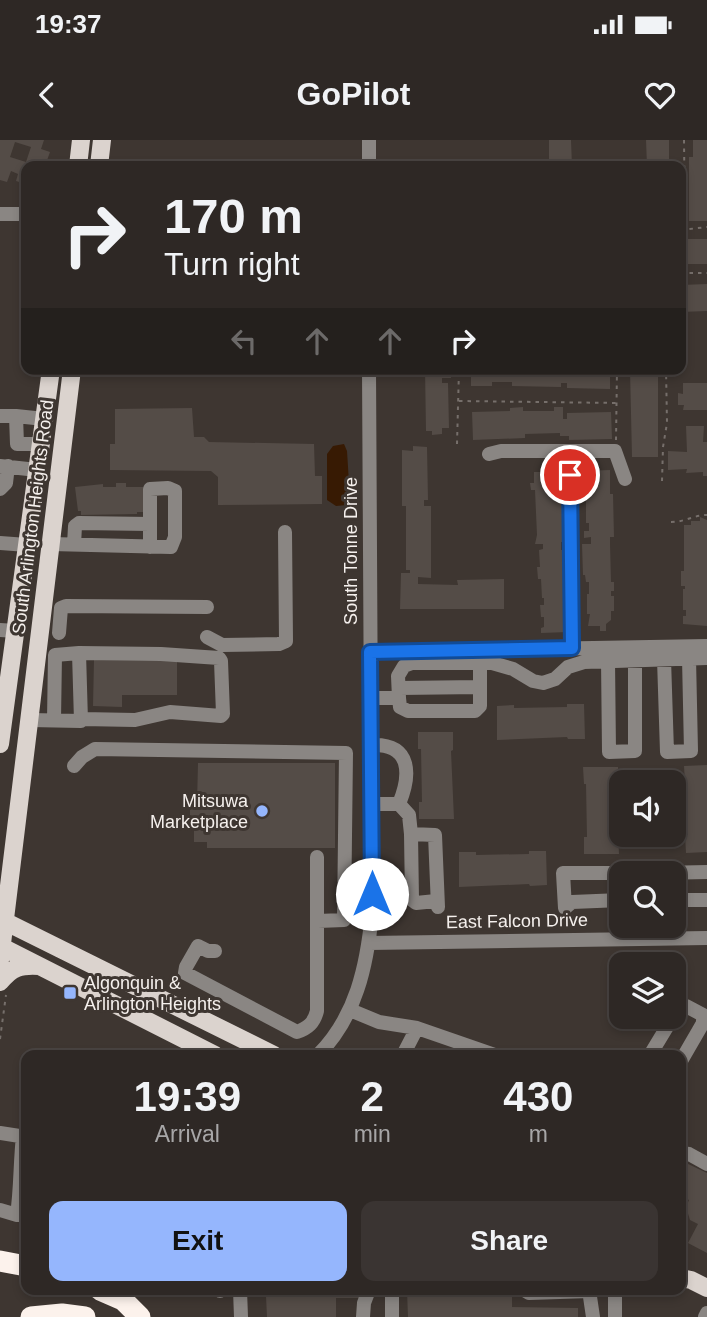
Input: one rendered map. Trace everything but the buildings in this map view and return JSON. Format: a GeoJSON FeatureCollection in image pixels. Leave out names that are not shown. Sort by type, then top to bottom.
{"type":"FeatureCollection","features":[{"type":"Feature","properties":{"kind":"highway"},"geometry":{"type":"LineString","coordinates":[[0,1261],[21,1265]]}},
{"type":"Feature","properties":{"kind":"highway"},"geometry":{"type":"LineString","coordinates":[[0,1273],[21,1275]]}},
{"type":"Feature","properties":{"kind":"highway"},"geometry":{"type":"LineString","coordinates":[[112,1295],[123,1300],[138,1315]]}},
{"type":"Feature","properties":{"kind":"highway"},"geometry":{"type":"LineString","coordinates":[[120,1295],[138,1315]]}},
{"type":"Feature","properties":{"kind":"highway"},"geometry":{"type":"LineString","coordinates":[[31,1317],[62,1314],[85,1317]]}},
{"type":"Feature","properties":{"kind":"main road"},"geometry":{"type":"LineString","coordinates":[[79,161],[81,140]]}},
{"type":"Feature","properties":{"kind":"main road"},"geometry":{"type":"LineString","coordinates":[[99,161],[101,140]]}},
{"type":"Feature","properties":{"kind":"main road","name":"South Arlington Heights Road"},"geometry":{"type":"LineString","coordinates":[[0,744],[8,631],[27,545],[50,375]]}},
{"type":"Feature","properties":{"kind":"main road","name":"South Arlington Heights Road"},"geometry":{"type":"LineString","coordinates":[[1,951],[2,920],[10,881],[30,720],[46,654],[51,544],[71,375]]}},
{"type":"Feature","properties":{"kind":"main road"},"geometry":{"type":"LineString","coordinates":[[10,881],[14,904],[29,929],[43,941]]}},
{"type":"Feature","properties":{"kind":"main road"},"geometry":{"type":"LineString","coordinates":[[2,920],[264,1050]]}},
{"type":"Feature","properties":{"kind":"main road"},"geometry":{"type":"LineString","coordinates":[[1,951],[40,967],[205,1050]]}},
{"type":"Feature","properties":{"kind":"main road"},"geometry":{"type":"LineString","coordinates":[[3,986],[10,970],[20,965],[40,967]]}},
{"type":"Feature","properties":{"kind":"street"},"geometry":{"type":"LineString","coordinates":[[369,140],[369,161]]}},
{"type":"Feature","properties":{"kind":"street"},"geometry":{"type":"LineString","coordinates":[[0,214],[21,214]]}},
{"type":"Feature","properties":{"kind":"street","name":"South Tonne Drive"},"geometry":{"type":"LineString","coordinates":[[323,1050],[334,1039],[359,990],[372,913],[369,375]]}},
{"type":"Feature","properties":{"kind":"street"},"geometry":{"type":"LineString","coordinates":[[0,416],[44,419]]}},
{"type":"Feature","properties":{"kind":"street"},"geometry":{"type":"LineString","coordinates":[[16,416],[17,444]]}},
{"type":"Feature","properties":{"kind":"street"},"geometry":{"type":"LineString","coordinates":[[0,444],[41,444]]}},
{"type":"Feature","properties":{"kind":"street"},"geometry":{"type":"LineString","coordinates":[[570,451],[572,648]]}},
{"type":"Feature","properties":{"kind":"street"},"geometry":{"type":"LineString","coordinates":[[489,454],[615,451],[625,479]]}},
{"type":"Feature","properties":{"kind":"street"},"geometry":{"type":"LineString","coordinates":[[0,489],[6,483],[4,466],[37,470]]}},
{"type":"Feature","properties":{"kind":"street"},"geometry":{"type":"LineString","coordinates":[[51,544],[150,547],[171,547],[174,537],[175,491],[168,488],[150,489],[150,547]]}},
{"type":"Feature","properties":{"kind":"street"},"geometry":{"type":"LineString","coordinates":[[74,545],[75,526],[79,523],[150,524]]}},
{"type":"Feature","properties":{"kind":"street"},"geometry":{"type":"LineString","coordinates":[[207,637],[222,645],[279,644],[286,641],[285,532]]}},
{"type":"Feature","properties":{"kind":"street"},"geometry":{"type":"LineString","coordinates":[[0,543],[27,545]]}},
{"type":"Feature","properties":{"kind":"street"},"geometry":{"type":"LineString","coordinates":[[59,633],[59,611],[66,606],[206,607]]}},
{"type":"Feature","properties":{"kind":"street"},"geometry":{"type":"LineString","coordinates":[[370,652],[707,646]]}},
{"type":"Feature","properties":{"kind":"street"},"geometry":{"type":"LineString","coordinates":[[79,653],[82,719]]}},
{"type":"Feature","properties":{"kind":"street"},"geometry":{"type":"LineString","coordinates":[[30,720],[81,721],[82,719],[135,720],[170,712],[221,716],[219,658],[161,654],[46,654],[54,720]]}},
{"type":"Feature","properties":{"kind":"street"},"geometry":{"type":"LineString","coordinates":[[664,659],[667,752],[691,751],[690,658]]}},
{"type":"Feature","properties":{"kind":"street"},"geometry":{"type":"LineString","coordinates":[[480,663],[480,706],[475,711],[408,711],[400,707],[398,676],[404,666],[412,663],[480,663],[492,663],[513,669],[533,681],[543,682],[555,679],[568,667],[579,663],[707,658]]}},
{"type":"Feature","properties":{"kind":"street"},"geometry":{"type":"LineString","coordinates":[[608,660],[609,752],[635,751],[635,659]]}},
{"type":"Feature","properties":{"kind":"street"},"geometry":{"type":"LineString","coordinates":[[371,698],[399,693],[480,687]]}},
{"type":"Feature","properties":{"kind":"street"},"geometry":{"type":"LineString","coordinates":[[371,745],[383,744],[394,748],[403,758],[407,769],[406,787],[399,804]]}},
{"type":"Feature","properties":{"kind":"street"},"geometry":{"type":"LineString","coordinates":[[74,766],[95,749],[345,753],[344,920],[318,921]]}},
{"type":"Feature","properties":{"kind":"street"},"geometry":{"type":"LineString","coordinates":[[371,804],[399,804]]}},
{"type":"Feature","properties":{"kind":"street"},"geometry":{"type":"LineString","coordinates":[[399,804],[409,816],[412,900],[416,903],[437,904],[435,835],[411,834]]}},
{"type":"Feature","properties":{"kind":"street"},"geometry":{"type":"LineString","coordinates":[[215,951],[198,946],[186,967],[186,973],[297,1032],[307,1028],[315,1019],[317,1011],[317,857]]}},
{"type":"Feature","properties":{"kind":"street"},"geometry":{"type":"LineString","coordinates":[[686,872],[707,872]]}},
{"type":"Feature","properties":{"kind":"street"},"geometry":{"type":"LineString","coordinates":[[609,873],[563,873],[565,908],[572,902],[609,900]]}},
{"type":"Feature","properties":{"kind":"street"},"geometry":{"type":"LineString","coordinates":[[686,901],[707,900]]}},
{"type":"Feature","properties":{"kind":"street","name":"East Falcon Drive"},"geometry":{"type":"LineString","coordinates":[[369,943],[707,937]]}},
{"type":"Feature","properties":{"kind":"street"},"geometry":{"type":"LineString","coordinates":[[686,1006],[703,1015],[703,1023],[686,1052]]}},
{"type":"Feature","properties":{"kind":"street"},"geometry":{"type":"LineString","coordinates":[[350,1010],[379,1022],[416,1028],[480,1050]]}},
{"type":"Feature","properties":{"kind":"street"},"geometry":{"type":"LineString","coordinates":[[405,1050],[416,1028]]}},
{"type":"Feature","properties":{"kind":"street"},"geometry":{"type":"LineString","coordinates":[[653,1050],[665,1029]]}},
{"type":"Feature","properties":{"kind":"street"},"geometry":{"type":"LineString","coordinates":[[0,1137],[21,1137]]}},
{"type":"Feature","properties":{"kind":"street"},"geometry":{"type":"LineString","coordinates":[[686,1154],[707,1164]]}},
{"type":"Feature","properties":{"kind":"street"},"geometry":{"type":"LineString","coordinates":[[21,1161],[21,1181]]}},
{"type":"Feature","properties":{"kind":"street"},"geometry":{"type":"LineString","coordinates":[[0,1210],[17,1214],[21,1210]]}},
{"type":"Feature","properties":{"kind":"street"},"geometry":{"type":"LineString","coordinates":[[240,1295],[241,1317]]}},
{"type":"Feature","properties":{"kind":"street"},"geometry":{"type":"LineString","coordinates":[[363,1317],[367,1295]]}},
{"type":"Feature","properties":{"kind":"street"},"geometry":{"type":"LineString","coordinates":[[392,1295],[392,1317]]}},
{"type":"Feature","properties":{"kind":"street"},"geometry":{"type":"LineString","coordinates":[[590,1295],[593,1317]]}},
{"type":"Feature","properties":{"kind":"street"},"geometry":{"type":"LineString","coordinates":[[615,1295],[615,1317]]}},
{"type":"Feature","properties":{"kind":"path"},"geometry":{"type":"LineString","coordinates":[[684,140],[684,161]]}},
{"type":"Feature","properties":{"kind":"path"},"geometry":{"type":"LineString","coordinates":[[686,228],[707,227]]}},
{"type":"Feature","properties":{"kind":"path"},"geometry":{"type":"LineString","coordinates":[[686,273],[707,273]]}},
{"type":"Feature","properties":{"kind":"path"},"geometry":{"type":"LineString","coordinates":[[457,444],[459,375]]}},
{"type":"Feature","properties":{"kind":"path"},"geometry":{"type":"LineString","coordinates":[[615,451],[617,375]]}},
{"type":"Feature","properties":{"kind":"path"},"geometry":{"type":"LineString","coordinates":[[662,481],[667,423],[666,375]]}},
{"type":"Feature","properties":{"kind":"path"},"geometry":{"type":"LineString","coordinates":[[459,401],[617,403]]}},
{"type":"Feature","properties":{"kind":"path"},"geometry":{"type":"LineString","coordinates":[[671,522],[681,522],[694,515],[707,515]]}},
{"type":"Feature","properties":{"kind":"path"},"geometry":{"type":"LineString","coordinates":[[0,1039],[3,986]]}},
{"type":"Feature","properties":{"kind":"shaded area"},"geometry":{"type":"Polygon","coordinates":[[[344,444],[347,451],[350,498],[347,505],[336,506],[327,500],[327,454],[333,446],[344,444]]]}},
{"type":"Feature","properties":{"kind":"place","name":"Mitsuwa Marketplace"},"geometry":{"type":"Point","coordinates":[262,811]}},
{"type":"Feature","properties":{"kind":"place","name":"Algonquin & Arlington Heights"},"geometry":{"type":"Point","coordinates":[70,993]}},
{"type":"Feature","properties":{"kind":"route"},"geometry":{"type":"LineString","coordinates":[[372,894],[370,652],[572,648],[570,475]]}}]}
